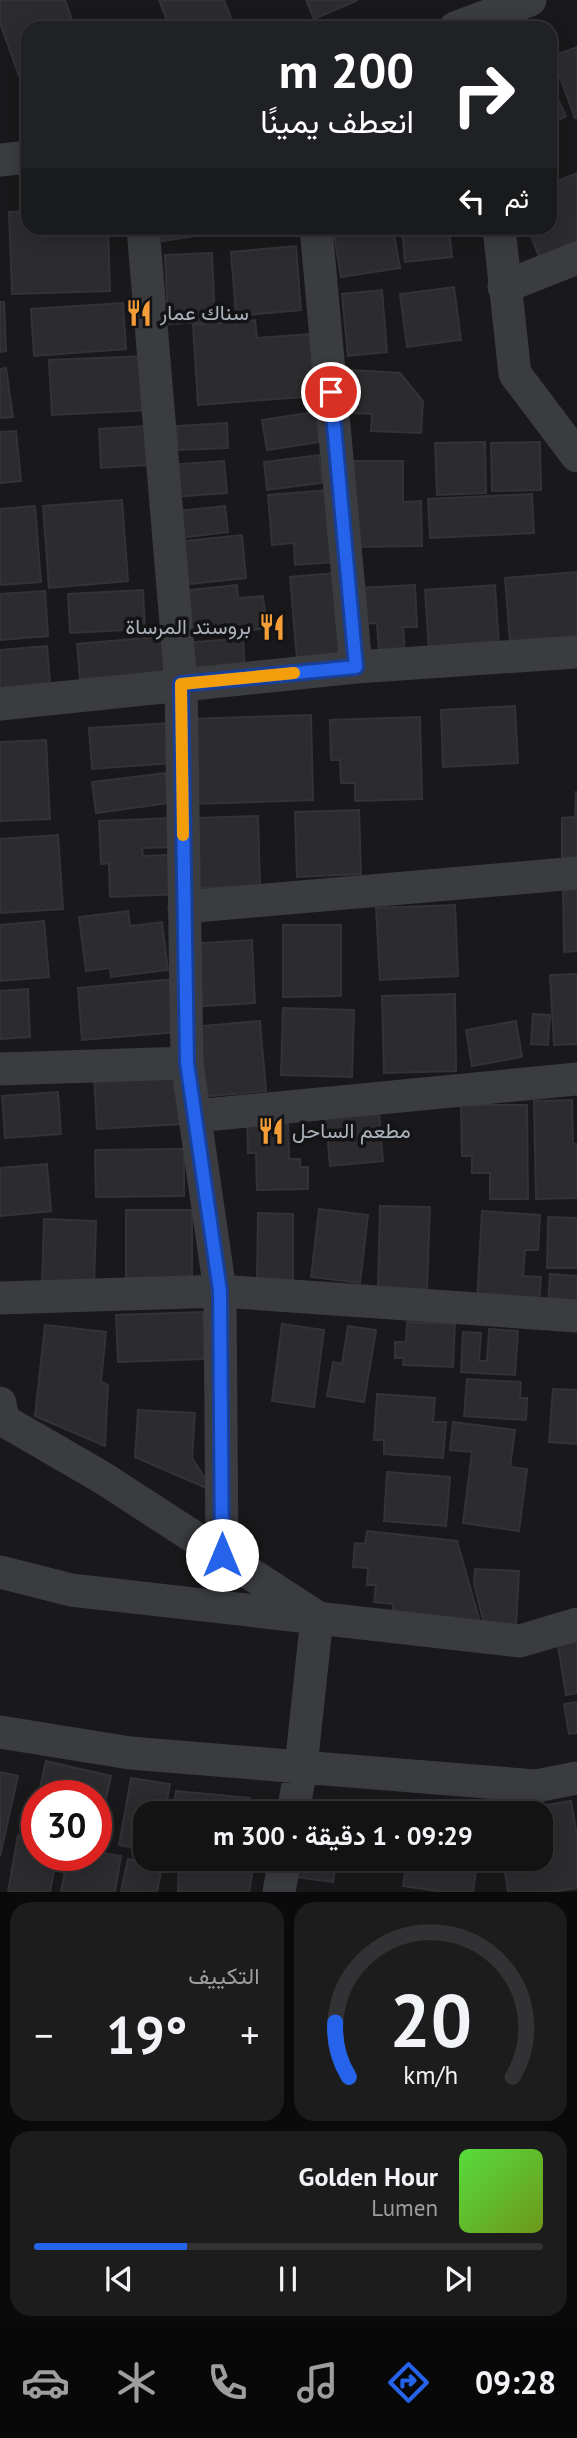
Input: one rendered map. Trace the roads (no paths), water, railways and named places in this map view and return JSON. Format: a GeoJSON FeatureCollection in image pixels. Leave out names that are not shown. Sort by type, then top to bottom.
{"type":"FeatureCollection","features":[{"type":"Feature","properties":{"kind":"street"},"geometry":{"type":"LineString","coordinates":[[481,21],[530,0]]}},
{"type":"Feature","properties":{"kind":"street"},"geometry":{"type":"LineString","coordinates":[[0,160],[21,158]]}},
{"type":"Feature","properties":{"kind":"street"},"geometry":{"type":"LineString","coordinates":[[144,235],[181,684],[187,1063],[220,1291],[222,1555]]}},
{"type":"Feature","properties":{"kind":"street"},"geometry":{"type":"LineString","coordinates":[[317,235],[356,667]]}},
{"type":"Feature","properties":{"kind":"street"},"geometry":{"type":"LineString","coordinates":[[500,235],[515,374],[577,456]]}},
{"type":"Feature","properties":{"kind":"street"},"geometry":{"type":"LineString","coordinates":[[504,287],[577,258]]}},
{"type":"Feature","properties":{"kind":"street"},"geometry":{"type":"LineString","coordinates":[[0,704],[356,667],[577,652]]}},
{"type":"Feature","properties":{"kind":"street"},"geometry":{"type":"LineString","coordinates":[[184,907],[577,873]]}},
{"type":"Feature","properties":{"kind":"street"},"geometry":{"type":"LineString","coordinates":[[0,1069],[187,1063]]}},
{"type":"Feature","properties":{"kind":"street"},"geometry":{"type":"LineString","coordinates":[[195,1116],[577,1079]]}},
{"type":"Feature","properties":{"kind":"street"},"geometry":{"type":"LineString","coordinates":[[0,1298],[220,1291],[577,1316]]}},
{"type":"Feature","properties":{"kind":"street"},"geometry":{"type":"LineString","coordinates":[[0,1403],[3,1420],[103,1478],[317,1617]]}},
{"type":"Feature","properties":{"kind":"street"},"geometry":{"type":"LineString","coordinates":[[0,1572],[71,1590],[520,1641],[577,1624]]}},
{"type":"Feature","properties":{"kind":"street"},"geometry":{"type":"LineString","coordinates":[[295,1801],[317,1617]]}},
{"type":"Feature","properties":{"kind":"street"},"geometry":{"type":"LineString","coordinates":[[0,1732],[130,1752],[536,1786],[577,1778]]}},
{"type":"Feature","properties":{"kind":"street"},"geometry":{"type":"LineString","coordinates":[[279,1892],[283,1871]]}},
{"type":"Feature","properties":{"kind":"place","name":"سناك عمار"},"geometry":{"type":"Point","coordinates":[139,313]}},
{"type":"Feature","properties":{"kind":"place","name":"بروستد المرساة"},"geometry":{"type":"Point","coordinates":[272,627]}},
{"type":"Feature","properties":{"kind":"place","name":"مطعم الساحل"},"geometry":{"type":"Point","coordinates":[271,1131]}}]}
